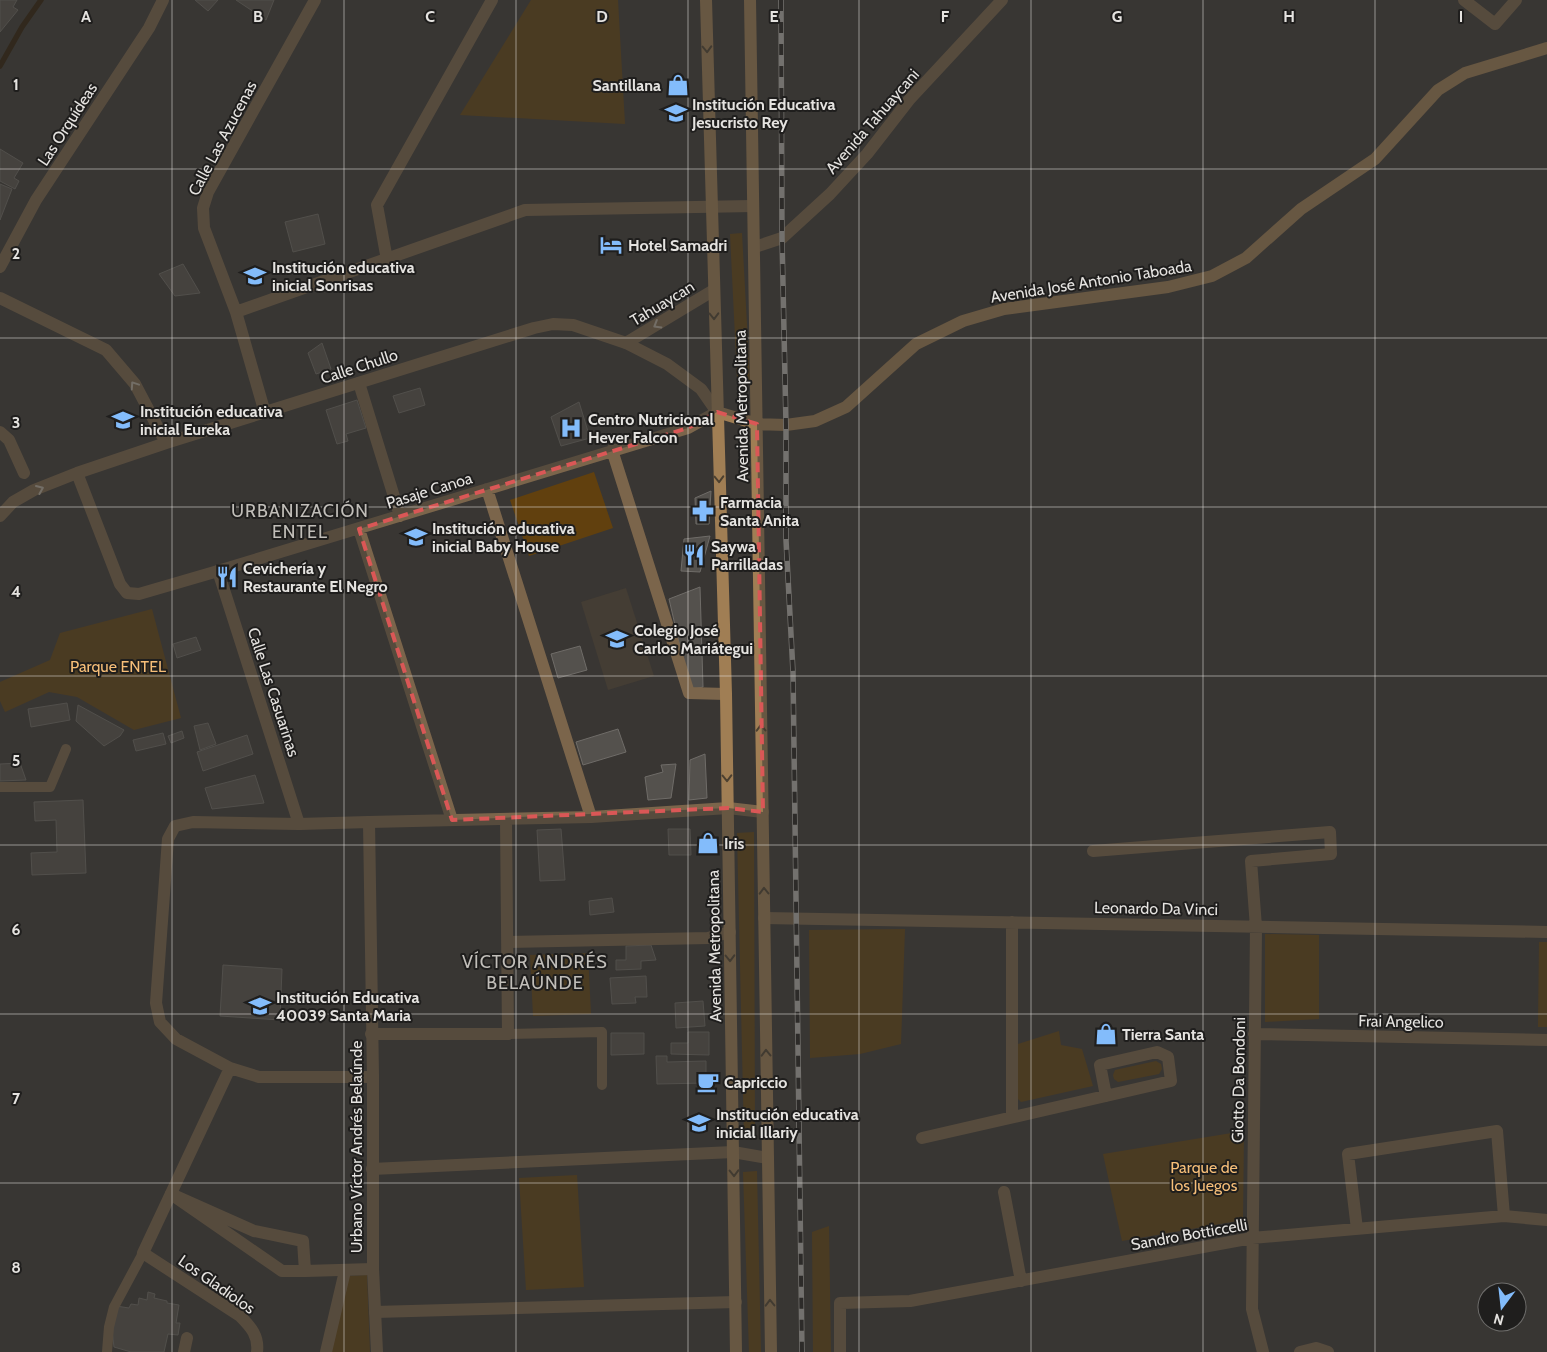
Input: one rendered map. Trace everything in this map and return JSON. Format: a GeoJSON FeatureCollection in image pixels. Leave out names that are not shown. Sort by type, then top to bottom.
{"type":"FeatureCollection","features":[{"type":"Feature","properties":{"kind":"main road","name":"Avenida Metropolitana"},"geometry":{"type":"LineString","coordinates":[[706,0],[726,694],[736,1352]]}},
{"type":"Feature","properties":{"kind":"main road","name":"Avenida Metropolitana"},"geometry":{"type":"LineString","coordinates":[[750,0],[771,1352]]}},
{"type":"Feature","properties":{"kind":"main road","name":"Avenida José Antonio Taboada"},"geometry":{"type":"LineString","coordinates":[[717,412],[757,424],[786,425],[815,421],[846,407],[916,344],[963,320],[1004,309],[1168,287],[1212,276],[1246,258],[1301,210],[1375,160],[1438,90],[1465,73],[1547,48]]}},
{"type":"Feature","properties":{"kind":"street","name":"Las Orquídeas"},"geometry":{"type":"LineString","coordinates":[[0,267],[36,200],[149,28],[163,0]]}},
{"type":"Feature","properties":{"kind":"street","name":"Calle Las Azucenas"},"geometry":{"type":"LineString","coordinates":[[266,413],[236,312],[204,228],[203,208],[208,192],[315,0]]}},
{"type":"Feature","properties":{"kind":"street"},"geometry":{"type":"LineString","coordinates":[[387,260],[377,205],[492,0]]}},
{"type":"Feature","properties":{"kind":"street","name":"Avenida Tahuaycani"},"geometry":{"type":"LineString","coordinates":[[755,247],[782,238],[830,194],[868,154],[909,100],[1002,0]]}},
{"type":"Feature","properties":{"kind":"street"},"geometry":{"type":"LineString","coordinates":[[1464,0],[1495,24],[1516,0]]}},
{"type":"Feature","properties":{"kind":"street"},"geometry":{"type":"LineString","coordinates":[[236,312],[525,210],[754,206]]}},
{"type":"Feature","properties":{"kind":"street","name":"Tahuaycan"},"geometry":{"type":"LineString","coordinates":[[626,344],[714,290]]}},
{"type":"Feature","properties":{"kind":"street"},"geometry":{"type":"LineString","coordinates":[[0,298],[106,350],[135,384],[166,443]]}},
{"type":"Feature","properties":{"kind":"street","name":"Calle Chullo"},"geometry":{"type":"LineString","coordinates":[[0,516],[14,502],[34,490],[77,473],[166,443],[534,328],[553,324],[573,326],[626,344],[667,364],[701,389],[717,412]]}},
{"type":"Feature","properties":{"kind":"street"},"geometry":{"type":"LineString","coordinates":[[359,383],[400,516]]}},
{"type":"Feature","properties":{"kind":"street","name":"Pasaje Canoa"},"geometry":{"type":"LineString","coordinates":[[77,473],[120,584],[127,593],[140,594],[688,428],[717,412]]}},
{"type":"Feature","properties":{"kind":"street"},"geometry":{"type":"LineString","coordinates":[[0,432],[9,440],[24,473]]}},
{"type":"Feature","properties":{"kind":"street"},"geometry":{"type":"LineString","coordinates":[[612,450],[689,692],[726,694]]}},
{"type":"Feature","properties":{"kind":"street"},"geometry":{"type":"LineString","coordinates":[[486,489],[592,817]]}},
{"type":"Feature","properties":{"kind":"street"},"geometry":{"type":"LineString","coordinates":[[359,529],[452,820]]}},
{"type":"Feature","properties":{"kind":"street","name":"Calle Las Casuarinas"},"geometry":{"type":"LineString","coordinates":[[218,570],[299,824]]}},
{"type":"Feature","properties":{"kind":"street"},"geometry":{"type":"LineString","coordinates":[[373,1077],[259,1077],[230,1068],[176,1039],[160,1022],[156,1004],[168,839],[175,826],[193,822],[299,824],[592,817],[728,808],[763,812]]}},
{"type":"Feature","properties":{"kind":"street"},"geometry":{"type":"LineString","coordinates":[[371,1034],[508,1034],[506,819]]}},
{"type":"Feature","properties":{"kind":"street","name":"Urbano Víctor Andrés Belaúnde"},"geometry":{"type":"LineString","coordinates":[[369,822],[373,1077],[373,1269],[377,1352]]}},
{"type":"Feature","properties":{"kind":"street","name":"Giotto Da Bondoni"},"geometry":{"type":"LineString","coordinates":[[1093,851],[1330,832],[1331,854],[1251,861],[1256,926],[1252,1309],[1263,1352]]}},
{"type":"Feature","properties":{"kind":"street","name":"Leonardo Da Vinci"},"geometry":{"type":"LineString","coordinates":[[764,918],[1547,932]]}},
{"type":"Feature","properties":{"kind":"street"},"geometry":{"type":"LineString","coordinates":[[1012,922],[1012,1117]]}},
{"type":"Feature","properties":{"kind":"street"},"geometry":{"type":"LineString","coordinates":[[508,942],[708,938],[730,932]]}},
{"type":"Feature","properties":{"kind":"street","name":"Frai Angelico"},"geometry":{"type":"LineString","coordinates":[[1254,1034],[1547,1040]]}},
{"type":"Feature","properties":{"kind":"street"},"geometry":{"type":"LineString","coordinates":[[922,1138],[1012,1117],[1106,1096],[1171,1081],[1168,1057],[1157,1052],[1100,1065],[1106,1096]]}},
{"type":"Feature","properties":{"kind":"street"},"geometry":{"type":"LineString","coordinates":[[142,1253],[230,1068]]}},
{"type":"Feature","properties":{"kind":"street"},"geometry":{"type":"LineString","coordinates":[[1357,1229],[1348,1154],[1497,1132],[1504,1216]]}},
{"type":"Feature","properties":{"kind":"street"},"geometry":{"type":"LineString","coordinates":[[372,1169],[733,1152],[768,1158]]}},
{"type":"Feature","properties":{"kind":"street"},"geometry":{"type":"LineString","coordinates":[[1004,1192],[1021,1281]]}},
{"type":"Feature","properties":{"kind":"street"},"geometry":{"type":"LineString","coordinates":[[171,1194],[254,1230],[303,1241],[305,1271]]}},
{"type":"Feature","properties":{"kind":"street"},"geometry":{"type":"LineString","coordinates":[[171,1194],[282,1271],[373,1269]]}},
{"type":"Feature","properties":{"kind":"street","name":"Sandro Botticcelli"},"geometry":{"type":"LineString","coordinates":[[840,1352],[840,1303],[910,1301],[1252,1238],[1504,1216],[1547,1220]]}},
{"type":"Feature","properties":{"kind":"street","name":"Los Gladiolos"},"geometry":{"type":"LineString","coordinates":[[142,1253],[240,1316],[252,1328],[258,1342],[257,1352]]}},
{"type":"Feature","properties":{"kind":"street"},"geometry":{"type":"LineString","coordinates":[[326,1352],[346,1271]]}},
{"type":"Feature","properties":{"kind":"street"},"geometry":{"type":"LineString","coordinates":[[375,1312],[736,1302]]}},
{"type":"Feature","properties":{"kind":"street"},"geometry":{"type":"LineString","coordinates":[[184,1352],[187,1338]]}},
{"type":"Feature","properties":{"kind":"street"},"geometry":{"type":"LineString","coordinates":[[1300,1352],[1319,1351]]}},
{"type":"Feature","properties":{"kind":"lane"},"geometry":{"type":"LineString","coordinates":[[0,787],[50,787],[66,749]]}},
{"type":"Feature","properties":{"kind":"lane"},"geometry":{"type":"LineString","coordinates":[[508,1034],[602,1032],[602,1085]]}},
{"type":"Feature","properties":{"kind":"lane"},"geometry":{"type":"LineString","coordinates":[[107,1352],[109,1326],[114,1307],[142,1253]]}},
{"type":"Feature","properties":{"kind":"highlighted area"},"geometry":{"type":"Polygon","coordinates":[[[717,412],[757,424],[763,812],[728,808],[452,820],[359,529],[688,428],[717,412]]]}},
{"type":"Feature","properties":{"kind":"shaded area","name":"Colegio José Carlos Mariátegui"},"geometry":{"type":"Polygon","coordinates":[[[626,588],[654,676],[608,690],[581,602],[626,588]]]}},
{"type":"Feature","properties":{"kind":"green space"},"geometry":{"type":"Polygon","coordinates":[[[531,0],[618,0],[625,124],[460,115],[531,0]]]}},
{"type":"Feature","properties":{"kind":"green space"},"geometry":{"type":"Polygon","coordinates":[[[742,233],[750,380],[737,378],[730,234],[742,233]]]}},
{"type":"Feature","properties":{"kind":"green space"},"geometry":{"type":"Polygon","coordinates":[[[594,472],[613,528],[529,556],[510,500],[594,472]]]}},
{"type":"Feature","properties":{"kind":"green space","name":"Parque ENTEL"},"geometry":{"type":"Polygon","coordinates":[[[152,609],[181,718],[134,730],[77,697],[49,692],[5,712],[0,701],[0,682],[50,660],[60,633],[152,609]]]}},
{"type":"Feature","properties":{"kind":"green space"},"geometry":{"type":"Polygon","coordinates":[[[754,832],[755,1139],[744,1138],[737,833],[754,832]]]}},
{"type":"Feature","properties":{"kind":"green space"},"geometry":{"type":"Polygon","coordinates":[[[905,929],[901,1044],[860,1054],[810,1058],[809,930],[905,929]]]}},
{"type":"Feature","properties":{"kind":"green space"},"geometry":{"type":"Polygon","coordinates":[[[1265,934],[1319,935],[1319,1019],[1265,1022],[1265,934]]]}},
{"type":"Feature","properties":{"kind":"green space"},"geometry":{"type":"Polygon","coordinates":[[[1539,942],[1547,942],[1547,1027],[1538,1027],[1539,942]]]}},
{"type":"Feature","properties":{"kind":"green space"},"geometry":{"type":"Polygon","coordinates":[[[588,953],[591,1014],[533,1016],[530,955],[588,953]]]}},
{"type":"Feature","properties":{"kind":"green space"},"geometry":{"type":"Polygon","coordinates":[[[1059,1031],[1061,1045],[1082,1049],[1093,1086],[1021,1102],[1017,1098],[1018,1044],[1059,1031]]]}},
{"type":"Feature","properties":{"kind":"green space"},"geometry":{"type":"Polygon","coordinates":[[[1156,1061],[1161,1064],[1162,1069],[1159,1074],[1118,1082],[1114,1079],[1115,1070],[1156,1061]]]}},
{"type":"Feature","properties":{"kind":"green space","name":"Parque de los Juegos"},"geometry":{"type":"Polygon","coordinates":[[[1244,1131],[1243,1220],[1122,1241],[1103,1154],[1244,1131]]]}},
{"type":"Feature","properties":{"kind":"green space"},"geometry":{"type":"Polygon","coordinates":[[[757,1171],[761,1352],[749,1352],[743,1172],[757,1171]]]}},
{"type":"Feature","properties":{"kind":"green space"},"geometry":{"type":"Polygon","coordinates":[[[577,1175],[584,1287],[526,1290],[519,1178],[577,1175]]]}},
{"type":"Feature","properties":{"kind":"green space"},"geometry":{"type":"Polygon","coordinates":[[[829,1226],[831,1352],[813,1352],[812,1232],[829,1226]]]}},
{"type":"Feature","properties":{"kind":"green space"},"geometry":{"type":"Polygon","coordinates":[[[367,1275],[370,1352],[331,1352],[346,1276],[367,1275]]]}},
{"type":"Feature","properties":{"kind":"building"},"geometry":{"type":"Polygon","coordinates":[[[0,0],[17,0],[13,7],[18,10],[0,32],[0,0]]]}},
{"type":"Feature","properties":{"kind":"building"},"geometry":{"type":"Polygon","coordinates":[[[195,0],[218,0],[208,11],[195,0]]]}},
{"type":"Feature","properties":{"kind":"building"},"geometry":{"type":"Polygon","coordinates":[[[236,0],[274,0],[266,20],[236,0]]]}},
{"type":"Feature","properties":{"kind":"building"},"geometry":{"type":"Polygon","coordinates":[[[0,149],[23,163],[14,178],[19,181],[15,189],[0,181],[0,149]]]}},
{"type":"Feature","properties":{"kind":"building"},"geometry":{"type":"Polygon","coordinates":[[[0,184],[12,189],[0,220],[0,184]]]}},
{"type":"Feature","properties":{"kind":"building"},"geometry":{"type":"Polygon","coordinates":[[[318,214],[325,244],[293,252],[285,222],[318,214]]]}},
{"type":"Feature","properties":{"kind":"building"},"geometry":{"type":"Polygon","coordinates":[[[183,264],[200,293],[175,296],[159,274],[183,264]]]}},
{"type":"Feature","properties":{"kind":"building"},"geometry":{"type":"Polygon","coordinates":[[[322,343],[331,369],[316,374],[308,353],[322,343]]]}},
{"type":"Feature","properties":{"kind":"building"},"geometry":{"type":"Polygon","coordinates":[[[420,388],[425,405],[399,413],[393,396],[420,388]]]}},
{"type":"Feature","properties":{"kind":"building"},"geometry":{"type":"Polygon","coordinates":[[[357,400],[366,428],[346,434],[348,441],[337,444],[326,410],[357,400]]]}},
{"type":"Feature","properties":{"kind":"building","name":"Centro Nutricional Hever Falcon"},"geometry":{"type":"Polygon","coordinates":[[[579,402],[590,438],[561,446],[551,417],[579,402]]]}},
{"type":"Feature","properties":{"kind":"building","name":"Farmacia Santa Anita"},"geometry":{"type":"Polygon","coordinates":[[[711,491],[709,524],[696,524],[695,498],[711,491]]]}},
{"type":"Feature","properties":{"kind":"building","name":"Saywa Parrilladas"},"geometry":{"type":"Polygon","coordinates":[[[710,536],[700,572],[681,571],[684,539],[710,536]]]}},
{"type":"Feature","properties":{"kind":"building"},"geometry":{"type":"Polygon","coordinates":[[[700,587],[703,687],[690,690],[669,599],[700,587]]]}},
{"type":"Feature","properties":{"kind":"building"},"geometry":{"type":"Polygon","coordinates":[[[196,637],[201,650],[177,658],[173,644],[196,637]]]}},
{"type":"Feature","properties":{"kind":"building"},"geometry":{"type":"Polygon","coordinates":[[[580,646],[587,670],[558,678],[551,654],[580,646]]]}},
{"type":"Feature","properties":{"kind":"building"},"geometry":{"type":"Polygon","coordinates":[[[67,703],[70,720],[31,727],[28,709],[67,703]]]}},
{"type":"Feature","properties":{"kind":"building"},"geometry":{"type":"Polygon","coordinates":[[[78,705],[124,730],[120,736],[104,746],[76,721],[78,705]]]}},
{"type":"Feature","properties":{"kind":"building"},"geometry":{"type":"Polygon","coordinates":[[[208,723],[216,744],[200,750],[194,726],[208,723]]]}},
{"type":"Feature","properties":{"kind":"building"},"geometry":{"type":"Polygon","coordinates":[[[618,729],[626,752],[583,765],[576,742],[618,729]]]}},
{"type":"Feature","properties":{"kind":"building"},"geometry":{"type":"Polygon","coordinates":[[[182,731],[184,738],[171,743],[168,736],[182,731]]]}},
{"type":"Feature","properties":{"kind":"building"},"geometry":{"type":"Polygon","coordinates":[[[163,733],[166,744],[136,751],[133,740],[163,733]]]}},
{"type":"Feature","properties":{"kind":"building"},"geometry":{"type":"Polygon","coordinates":[[[247,735],[253,754],[203,771],[197,752],[247,735]]]}},
{"type":"Feature","properties":{"kind":"building"},"geometry":{"type":"Polygon","coordinates":[[[705,754],[707,798],[689,800],[690,760],[705,754]]]}},
{"type":"Feature","properties":{"kind":"building"},"geometry":{"type":"Polygon","coordinates":[[[20,763],[26,780],[0,781],[0,764],[20,763]]]}},
{"type":"Feature","properties":{"kind":"building"},"geometry":{"type":"Polygon","coordinates":[[[676,764],[671,798],[648,800],[645,777],[663,772],[661,765],[676,764]]]}},
{"type":"Feature","properties":{"kind":"building"},"geometry":{"type":"Polygon","coordinates":[[[255,775],[264,803],[212,809],[205,788],[255,775]]]}},
{"type":"Feature","properties":{"kind":"building"},"geometry":{"type":"Polygon","coordinates":[[[83,800],[86,873],[32,875],[31,853],[57,852],[56,820],[35,821],[34,802],[83,800]]]}},
{"type":"Feature","properties":{"kind":"building"},"geometry":{"type":"Polygon","coordinates":[[[561,829],[565,880],[540,881],[537,830],[561,829]]]}},
{"type":"Feature","properties":{"kind":"building"},"geometry":{"type":"Polygon","coordinates":[[[668,829],[690,829],[691,855],[669,855],[668,829]]]}},
{"type":"Feature","properties":{"kind":"building"},"geometry":{"type":"Polygon","coordinates":[[[612,898],[614,912],[590,915],[589,901],[612,898]]]}},
{"type":"Feature","properties":{"kind":"building"},"geometry":{"type":"Polygon","coordinates":[[[651,945],[656,960],[641,961],[641,969],[616,970],[616,960],[626,960],[626,946],[651,945]]]}},
{"type":"Feature","properties":{"kind":"building"},"geometry":{"type":"Polygon","coordinates":[[[223,965],[282,969],[280,1020],[220,1016],[223,965]]]}},
{"type":"Feature","properties":{"kind":"building"},"geometry":{"type":"Polygon","coordinates":[[[646,976],[647,997],[635,997],[636,1003],[612,1004],[610,978],[646,976]]]}},
{"type":"Feature","properties":{"kind":"building"},"geometry":{"type":"Polygon","coordinates":[[[703,1001],[705,1026],[676,1028],[675,1003],[703,1001]]]}},
{"type":"Feature","properties":{"kind":"building"},"geometry":{"type":"Polygon","coordinates":[[[688,1032],[709,1032],[709,1055],[671,1054],[671,1043],[688,1043],[688,1032]]]}},
{"type":"Feature","properties":{"kind":"building"},"geometry":{"type":"Polygon","coordinates":[[[611,1033],[644,1033],[644,1054],[611,1055],[611,1033]]]}},
{"type":"Feature","properties":{"kind":"building"},"geometry":{"type":"Polygon","coordinates":[[[656,1056],[667,1056],[667,1062],[706,1061],[706,1083],[657,1084],[656,1056]]]}},
{"type":"Feature","properties":{"kind":"building"},"geometry":{"type":"Polygon","coordinates":[[[148,1292],[155,1294],[154,1298],[179,1305],[176,1323],[180,1323],[178,1335],[168,1334],[164,1352],[131,1352],[114,1347],[112,1331],[116,1306],[129,1308],[131,1304],[138,1305],[139,1298],[147,1300],[148,1292]]]}},
{"type":"Feature","properties":{"kind":"waterway"},"geometry":{"type":"LineString","coordinates":[[0,66],[22,27],[41,0]]}},
{"type":"Feature","properties":{"kind":"railway"},"geometry":{"type":"LineString","coordinates":[[781,0],[786,540],[793,672],[802,1352]]}},
{"type":"Feature","properties":{"kind":"place","name":"Santillana"},"geometry":{"type":"Point","coordinates":[678,85]}},
{"type":"Feature","properties":{"kind":"place","name":"Institución Educativa Jesucristo Rey"},"geometry":{"type":"Point","coordinates":[676,113]}},
{"type":"Feature","properties":{"kind":"place","name":"Hotel Samadri"},"geometry":{"type":"Point","coordinates":[611,245]}},
{"type":"Feature","properties":{"kind":"place","name":"Institución educativa inicial Sonrisas"},"geometry":{"type":"Point","coordinates":[255,276]}},
{"type":"Feature","properties":{"kind":"place","name":"Institución educativa inicial Eureka"},"geometry":{"type":"Point","coordinates":[123,420]}},
{"type":"Feature","properties":{"kind":"place","name":"Centro Nutricional Hever Falcon"},"geometry":{"type":"Point","coordinates":[571,428]}},
{"type":"Feature","properties":{"kind":"place","name":"Farmacia Santa Anita"},"geometry":{"type":"Point","coordinates":[703,511]}},
{"type":"Feature","properties":{"kind":"place","name":"Institución educativa inicial Baby House"},"geometry":{"type":"Point","coordinates":[416,537]}},
{"type":"Feature","properties":{"kind":"place","name":"Saywa Parrilladas"},"geometry":{"type":"Point","coordinates":[694,555]}},
{"type":"Feature","properties":{"kind":"place","name":"Cevichería y Restaurante El Negro"},"geometry":{"type":"Point","coordinates":[227,577]}},
{"type":"Feature","properties":{"kind":"place","name":"Colegio José Carlos Mariátegui"},"geometry":{"type":"Point","coordinates":[617,639]}},
{"type":"Feature","properties":{"kind":"place","name":"Iris"},"geometry":{"type":"Point","coordinates":[708,843]}},
{"type":"Feature","properties":{"kind":"place","name":"Institución Educativa 40039 Santa Maria"},"geometry":{"type":"Point","coordinates":[260,1006]}},
{"type":"Feature","properties":{"kind":"place","name":"Tierra Santa"},"geometry":{"type":"Point","coordinates":[1106,1034]}},
{"type":"Feature","properties":{"kind":"place","name":"Capriccio"},"geometry":{"type":"Point","coordinates":[708,1082]}},
{"type":"Feature","properties":{"kind":"place","name":"Institución educativa inicial Illariy"},"geometry":{"type":"Point","coordinates":[699,1123]}},
{"type":"Feature","properties":{"kind":"district","name":"URBANIZACIÓN ENTEL"},"geometry":{"type":"Point","coordinates":[300,521]}},
{"type":"Feature","properties":{"kind":"district","name":"VÍCTOR ANDRÉS BELAÚNDE"},"geometry":{"type":"Point","coordinates":[535,972]}}]}
